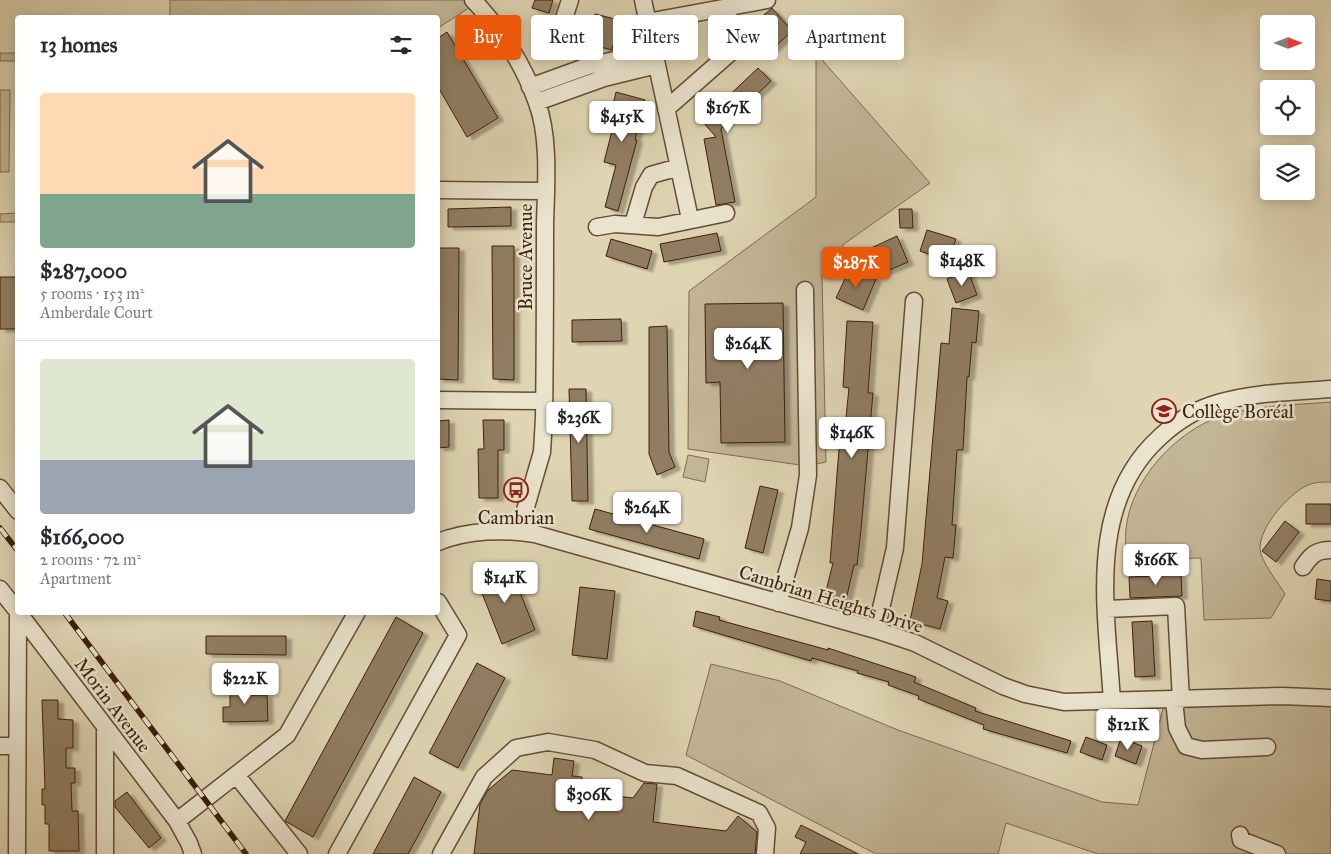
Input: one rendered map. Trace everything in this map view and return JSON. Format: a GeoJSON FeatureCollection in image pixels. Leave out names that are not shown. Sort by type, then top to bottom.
{"type":"FeatureCollection","features":[{"type":"Feature","properties":{"kind":"street","name":"Bruce Avenue"},"geometry":{"type":"LineString","coordinates":[[473,0],[497,29],[518,62],[534,95],[543,135],[546,191],[542,452],[519,531]]}},
{"type":"Feature","properties":{"kind":"street"},"geometry":{"type":"LineString","coordinates":[[565,15],[570,0]]}},
{"type":"Feature","properties":{"kind":"street"},"geometry":{"type":"LineString","coordinates":[[642,0],[645,15]]}},
{"type":"Feature","properties":{"kind":"street"},"geometry":{"type":"LineString","coordinates":[[687,15],[767,0]]}},
{"type":"Feature","properties":{"kind":"street"},"geometry":{"type":"LineString","coordinates":[[666,109],[731,52],[732,35],[727,8]]}},
{"type":"Feature","properties":{"kind":"street"},"geometry":{"type":"LineString","coordinates":[[534,95],[588,66],[638,60]]}},
{"type":"Feature","properties":{"kind":"street"},"geometry":{"type":"LineString","coordinates":[[655,60],[690,219]]}},
{"type":"Feature","properties":{"kind":"street"},"geometry":{"type":"LineString","coordinates":[[633,224],[644,187],[652,176],[679,168]]}},
{"type":"Feature","properties":{"kind":"street"},"geometry":{"type":"LineString","coordinates":[[440,190],[546,191]]}},
{"type":"Feature","properties":{"kind":"street"},"geometry":{"type":"LineString","coordinates":[[597,227],[633,224],[658,227],[726,213]]}},
{"type":"Feature","properties":{"kind":"street"},"geometry":{"type":"LineString","coordinates":[[778,603],[800,528],[808,475],[804,290]]}},
{"type":"Feature","properties":{"kind":"street"},"geometry":{"type":"LineString","coordinates":[[876,630],[895,548],[914,302]]}},
{"type":"Feature","properties":{"kind":"street"},"geometry":{"type":"LineString","coordinates":[[1112,702],[1105,570],[1112,512],[1130,473],[1155,441],[1172,426],[1197,411],[1216,403],[1255,396],[1331,389]]}},
{"type":"Feature","properties":{"kind":"street"},"geometry":{"type":"LineString","coordinates":[[440,400],[544,401]]}},
{"type":"Feature","properties":{"kind":"street"},"geometry":{"type":"LineString","coordinates":[[0,488],[15,507]]}},
{"type":"Feature","properties":{"kind":"street","name":"Cambrian Heights Drive"},"geometry":{"type":"LineString","coordinates":[[440,541],[473,533],[519,531],[876,630],[915,643],[1025,694],[1064,702],[1283,696],[1331,698]]}},
{"type":"Feature","properties":{"kind":"street"},"geometry":{"type":"LineString","coordinates":[[1303,567],[1318,550],[1331,550]]}},
{"type":"Feature","properties":{"kind":"street","name":"Morin Avenue"},"geometry":{"type":"LineString","coordinates":[[0,589],[15,609]]}},
{"type":"Feature","properties":{"kind":"street"},"geometry":{"type":"LineString","coordinates":[[337,854],[458,635],[440,605]]}},
{"type":"Feature","properties":{"kind":"street"},"geometry":{"type":"LineString","coordinates":[[1107,610],[1176,606],[1177,728],[1186,746],[1202,750],[1267,747]]}},
{"type":"Feature","properties":{"kind":"street"},"geometry":{"type":"LineString","coordinates":[[17,854],[18,615]]}},
{"type":"Feature","properties":{"kind":"street","name":"Morin Avenue"},"geometry":{"type":"LineString","coordinates":[[20,615],[177,821],[189,842],[192,854]]}},
{"type":"Feature","properties":{"kind":"street"},"geometry":{"type":"LineString","coordinates":[[177,821],[287,736],[355,615]]}},
{"type":"Feature","properties":{"kind":"street"},"geometry":{"type":"LineString","coordinates":[[105,854],[106,728]]}},
{"type":"Feature","properties":{"kind":"street"},"geometry":{"type":"LineString","coordinates":[[441,854],[484,777],[516,748],[548,742],[595,750],[645,773],[677,776],[759,813],[767,828],[764,854]]}},
{"type":"Feature","properties":{"kind":"street"},"geometry":{"type":"LineString","coordinates":[[0,746],[17,746]]}},
{"type":"Feature","properties":{"kind":"street"},"geometry":{"type":"LineString","coordinates":[[236,776],[299,854]]}},
{"type":"Feature","properties":{"kind":"street"},"geometry":{"type":"LineString","coordinates":[[1240,835],[1241,840],[1277,854]]}},
{"type":"Feature","properties":{"kind":"shaded area"},"geometry":{"type":"Polygon","coordinates":[[[170,0],[471,0],[475,4],[455,15],[455,17],[440,27],[440,15],[170,15],[170,0]]]}},
{"type":"Feature","properties":{"kind":"shaded area"},"geometry":{"type":"Polygon","coordinates":[[[0,53],[15,53],[15,61],[0,61],[0,53]]]}},
{"type":"Feature","properties":{"kind":"shaded area"},"geometry":{"type":"Polygon","coordinates":[[[816,60],[822,60],[930,183],[844,244],[822,275],[826,462],[807,466],[688,449],[689,291],[816,197],[816,60]]]}},
{"type":"Feature","properties":{"kind":"shaded area"},"geometry":{"type":"Polygon","coordinates":[[[0,90],[10,90],[9,172],[0,172],[0,90]]]}},
{"type":"Feature","properties":{"kind":"shaded area"},"geometry":{"type":"Polygon","coordinates":[[[15,213],[15,222],[0,222],[0,214],[15,213]]]}},
{"type":"Feature","properties":{"kind":"shaded area"},"geometry":{"type":"Polygon","coordinates":[[[1331,402],[1331,482],[1308,485],[1292,496],[1275,514],[1263,535],[1260,545],[1263,559],[1285,594],[1271,618],[1204,620],[1201,558],[1126,560],[1126,529],[1136,493],[1158,460],[1187,434],[1204,423],[1234,412],[1275,406],[1331,402]]]}},
{"type":"Feature","properties":{"kind":"shaded area"},"geometry":{"type":"Polygon","coordinates":[[[688,455],[709,459],[705,482],[683,477],[688,455]]]}},
{"type":"Feature","properties":{"kind":"shaded area"},"geometry":{"type":"Polygon","coordinates":[[[711,664],[780,681],[898,730],[1102,802],[1138,805],[1165,701],[1331,698],[1331,854],[1098,854],[1006,823],[998,854],[876,854],[686,755],[711,664]]]}},
{"type":"Feature","properties":{"kind":"building"},"geometry":{"type":"Polygon","coordinates":[[[535,0],[553,0],[549,13],[532,8],[535,0]]]}},
{"type":"Feature","properties":{"kind":"building"},"geometry":{"type":"Polygon","coordinates":[[[772,8],[788,26],[788,35],[778,44],[778,15],[764,15],[772,8]]]}},
{"type":"Feature","properties":{"kind":"building"},"geometry":{"type":"Polygon","coordinates":[[[603,16],[613,18],[612,50],[603,48],[603,16]]]}},
{"type":"Feature","properties":{"kind":"building"},"geometry":{"type":"Polygon","coordinates":[[[447,32],[455,45],[455,60],[464,60],[498,118],[467,137],[440,90],[440,37],[447,32]]]}},
{"type":"Feature","properties":{"kind":"building"},"geometry":{"type":"Polygon","coordinates":[[[758,68],[771,81],[721,129],[735,202],[716,205],[704,139],[716,137],[702,121],[758,68]]]}},
{"type":"Feature","properties":{"kind":"building"},"geometry":{"type":"Polygon","coordinates":[[[616,92],[645,100],[635,140],[637,140],[618,211],[605,207],[616,165],[604,162],[613,127],[608,126],[616,92]]]}},
{"type":"Feature","properties":{"kind":"building"},"geometry":{"type":"Polygon","coordinates":[[[511,207],[511,226],[448,227],[448,209],[511,207]]]}},
{"type":"Feature","properties":{"kind":"building"},"geometry":{"type":"Polygon","coordinates":[[[899,209],[912,209],[913,228],[900,228],[899,209]]]}},
{"type":"Feature","properties":{"kind":"building"},"geometry":{"type":"Polygon","coordinates":[[[927,230],[956,239],[948,261],[920,251],[927,230]]]}},
{"type":"Feature","properties":{"kind":"building"},"geometry":{"type":"Polygon","coordinates":[[[717,233],[721,251],[664,262],[660,244],[717,233]]]}},
{"type":"Feature","properties":{"kind":"building"},"geometry":{"type":"Polygon","coordinates":[[[897,236],[908,262],[880,274],[869,249],[897,236]]]}},
{"type":"Feature","properties":{"kind":"building"},"geometry":{"type":"Polygon","coordinates":[[[611,239],[652,251],[647,269],[606,256],[611,239]]]}},
{"type":"Feature","properties":{"kind":"building"},"geometry":{"type":"Polygon","coordinates":[[[492,246],[514,246],[514,380],[493,379],[492,246]]]}},
{"type":"Feature","properties":{"kind":"building"},"geometry":{"type":"Polygon","coordinates":[[[440,248],[459,248],[458,380],[440,379],[440,248]]]}},
{"type":"Feature","properties":{"kind":"building"},"geometry":{"type":"Polygon","coordinates":[[[850,268],[876,279],[863,310],[836,298],[850,268]]]}},
{"type":"Feature","properties":{"kind":"building"},"geometry":{"type":"Polygon","coordinates":[[[968,270],[977,295],[956,303],[947,279],[968,270]]]}},
{"type":"Feature","properties":{"kind":"building"},"geometry":{"type":"Polygon","coordinates":[[[0,277],[15,277],[15,329],[0,329],[0,277]]]}},
{"type":"Feature","properties":{"kind":"building"},"geometry":{"type":"Polygon","coordinates":[[[783,303],[785,442],[721,443],[720,382],[706,383],[705,304],[783,303]]]}},
{"type":"Feature","properties":{"kind":"building"},"geometry":{"type":"Polygon","coordinates":[[[952,308],[979,311],[976,343],[972,342],[969,377],[967,377],[963,450],[957,450],[952,525],[956,525],[953,558],[945,557],[937,598],[948,601],[940,629],[910,621],[922,564],[941,343],[949,344],[952,308]]]}},
{"type":"Feature","properties":{"kind":"building"},"geometry":{"type":"Polygon","coordinates":[[[621,319],[622,341],[572,342],[572,320],[621,319]]]}},
{"type":"Feature","properties":{"kind":"building"},"geometry":{"type":"Polygon","coordinates":[[[847,321],[873,322],[868,393],[873,393],[857,565],[854,565],[846,600],[825,595],[833,563],[830,563],[841,427],[845,427],[849,388],[843,387],[847,321]]]}},
{"type":"Feature","properties":{"kind":"building"},"geometry":{"type":"Polygon","coordinates":[[[667,326],[669,452],[675,467],[657,475],[649,454],[649,327],[667,326]]]}},
{"type":"Feature","properties":{"kind":"building"},"geometry":{"type":"Polygon","coordinates":[[[569,389],[586,389],[588,501],[572,501],[569,389]]]}},
{"type":"Feature","properties":{"kind":"building"},"geometry":{"type":"Polygon","coordinates":[[[449,420],[449,447],[440,448],[440,421],[449,420]]]}},
{"type":"Feature","properties":{"kind":"building"},"geometry":{"type":"Polygon","coordinates":[[[483,420],[504,420],[504,450],[498,450],[498,498],[479,498],[478,449],[484,449],[483,420]]]}},
{"type":"Feature","properties":{"kind":"building"},"geometry":{"type":"Polygon","coordinates":[[[760,486],[778,490],[763,553],[745,548],[760,486]]]}},
{"type":"Feature","properties":{"kind":"building"},"geometry":{"type":"Polygon","coordinates":[[[1306,504],[1331,504],[1331,524],[1306,524],[1306,504]]]}},
{"type":"Feature","properties":{"kind":"building"},"geometry":{"type":"Polygon","coordinates":[[[595,509],[704,539],[699,559],[589,529],[595,509]]]}},
{"type":"Feature","properties":{"kind":"building"},"geometry":{"type":"Polygon","coordinates":[[[1285,521],[1299,532],[1276,562],[1262,551],[1285,521]]]}},
{"type":"Feature","properties":{"kind":"building"},"geometry":{"type":"Polygon","coordinates":[[[509,565],[535,630],[502,644],[476,578],[509,565]]]}},
{"type":"Feature","properties":{"kind":"building"},"geometry":{"type":"Polygon","coordinates":[[[1181,575],[1182,596],[1130,598],[1129,577],[1181,575]]]}},
{"type":"Feature","properties":{"kind":"building"},"geometry":{"type":"Polygon","coordinates":[[[1317,579],[1331,581],[1331,601],[1315,599],[1317,579]]]}},
{"type":"Feature","properties":{"kind":"building"},"geometry":{"type":"Polygon","coordinates":[[[580,587],[615,591],[607,659],[572,655],[580,587]]]}},
{"type":"Feature","properties":{"kind":"building"},"geometry":{"type":"Polygon","coordinates":[[[696,611],[720,617],[719,620],[828,650],[828,648],[916,677],[914,682],[976,708],[975,711],[1071,741],[1067,753],[983,729],[984,725],[918,699],[919,696],[888,685],[889,682],[857,673],[858,671],[812,658],[811,661],[693,626],[696,611]]]}},
{"type":"Feature","properties":{"kind":"building"},"geometry":{"type":"Polygon","coordinates":[[[396,617],[423,633],[313,837],[285,821],[396,617]]]}},
{"type":"Feature","properties":{"kind":"building"},"geometry":{"type":"Polygon","coordinates":[[[1152,621],[1155,676],[1135,677],[1132,622],[1152,621]]]}},
{"type":"Feature","properties":{"kind":"building"},"geometry":{"type":"Polygon","coordinates":[[[206,636],[286,636],[286,655],[206,654],[206,636]]]}},
{"type":"Feature","properties":{"kind":"building"},"geometry":{"type":"Polygon","coordinates":[[[477,663],[505,678],[458,768],[429,753],[477,663]]]}},
{"type":"Feature","properties":{"kind":"building"},"geometry":{"type":"Polygon","coordinates":[[[247,681],[247,695],[267,695],[268,721],[223,722],[223,707],[230,707],[230,682],[247,681]]]}},
{"type":"Feature","properties":{"kind":"building"},"geometry":{"type":"Polygon","coordinates":[[[42,700],[58,700],[58,719],[73,720],[73,748],[66,748],[66,768],[75,768],[75,783],[71,783],[72,811],[78,811],[79,851],[49,851],[49,824],[45,824],[45,805],[42,805],[42,789],[45,789],[42,700]]]}},
{"type":"Feature","properties":{"kind":"building"},"geometry":{"type":"Polygon","coordinates":[[[1086,737],[1107,745],[1102,760],[1080,752],[1086,737]]]}},
{"type":"Feature","properties":{"kind":"building"},"geometry":{"type":"Polygon","coordinates":[[[1121,738],[1142,746],[1136,764],[1115,756],[1121,738]]]}},
{"type":"Feature","properties":{"kind":"building"},"geometry":{"type":"Polygon","coordinates":[[[554,758],[574,761],[572,776],[582,777],[580,788],[584,789],[583,792],[633,798],[644,783],[657,784],[653,822],[726,831],[738,816],[757,832],[755,854],[474,854],[480,804],[488,790],[512,770],[552,775],[554,758]]]}},
{"type":"Feature","properties":{"kind":"building"},"geometry":{"type":"Polygon","coordinates":[[[414,777],[441,792],[418,836],[408,854],[373,854],[414,777]]]}},
{"type":"Feature","properties":{"kind":"building"},"geometry":{"type":"Polygon","coordinates":[[[127,792],[161,838],[149,848],[115,807],[115,801],[127,792]]]}},
{"type":"Feature","properties":{"kind":"building"},"geometry":{"type":"Polygon","coordinates":[[[801,825],[858,854],[800,854],[806,842],[795,837],[801,825]]]}},
{"type":"Feature","properties":{"kind":"railway"},"geometry":{"type":"LineString","coordinates":[[0,528],[15,547]]}},
{"type":"Feature","properties":{"kind":"railway"},"geometry":{"type":"LineString","coordinates":[[66,615],[246,854]]}},
{"type":"Feature","properties":{"kind":"place","name":"Collège Boréal"},"geometry":{"type":"Point","coordinates":[1164,411]}},
{"type":"Feature","properties":{"kind":"place","name":"Cambrian"},"geometry":{"type":"Point","coordinates":[516,490]}}]}
